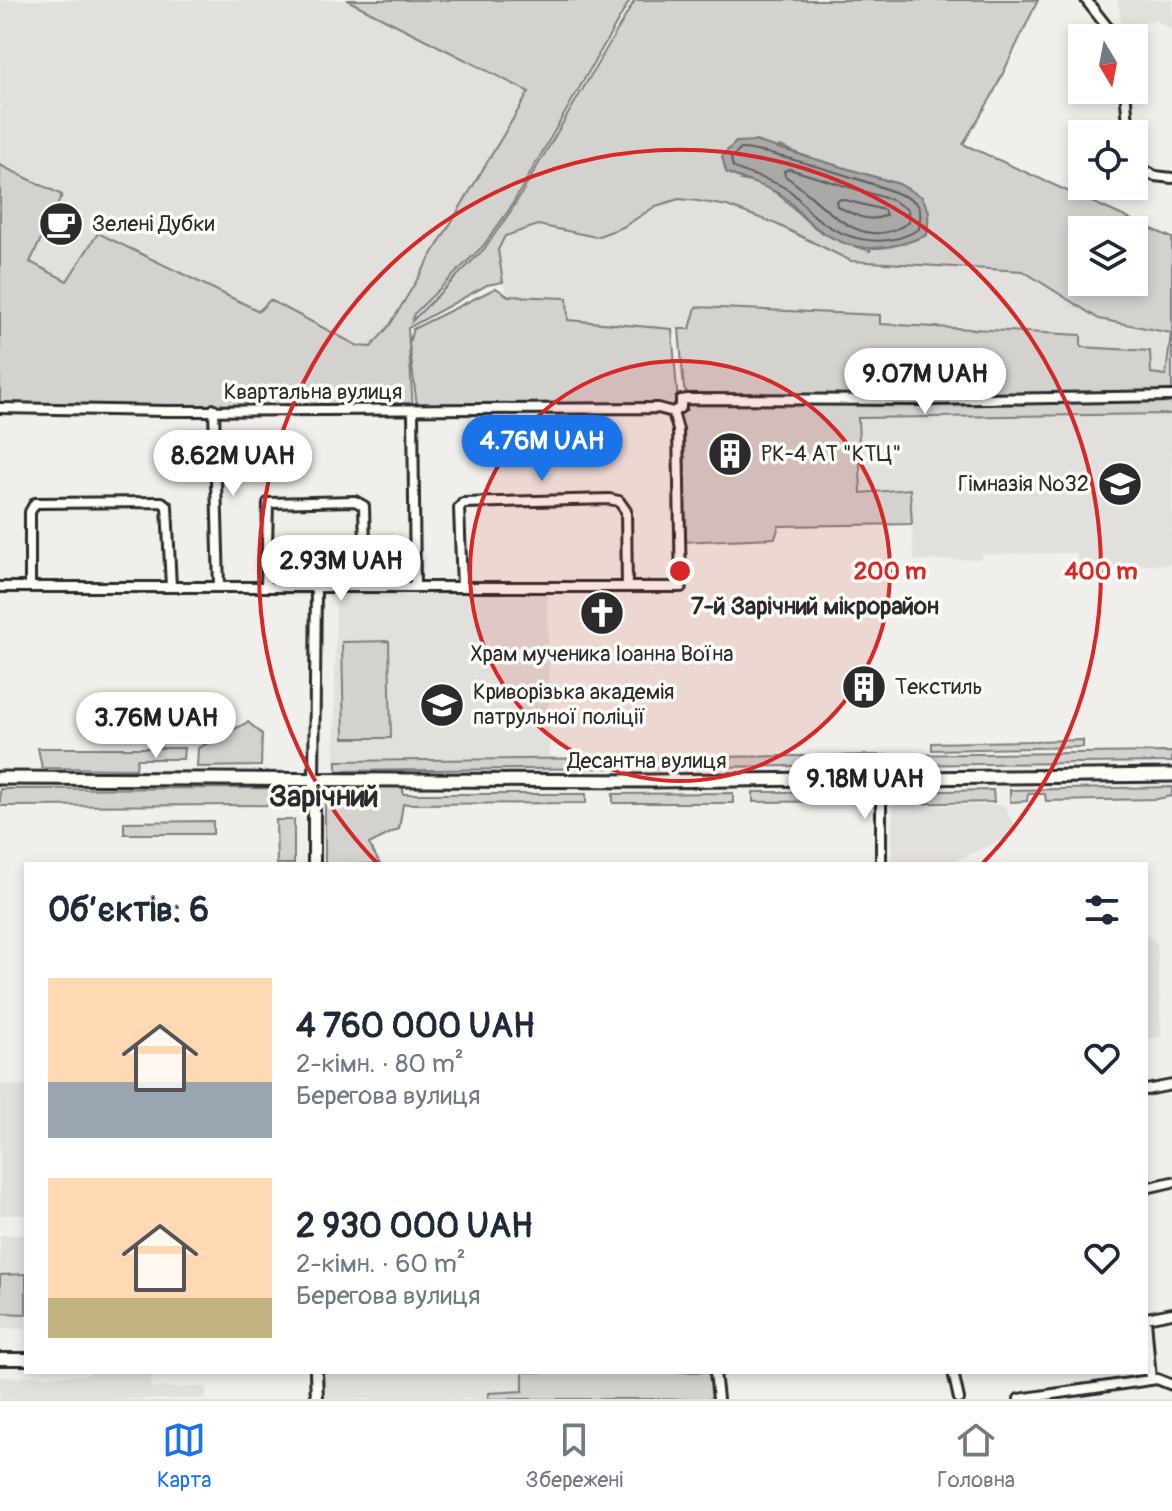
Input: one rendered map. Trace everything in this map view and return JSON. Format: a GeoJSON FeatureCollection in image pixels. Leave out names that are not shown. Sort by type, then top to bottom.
{"type":"FeatureCollection","features":[{"type":"Feature","properties":{"kind":"main road","name":"Десантна вулиця"},"geometry":{"type":"LineString","coordinates":[[0,778],[881,779],[1172,775]]}},
{"type":"Feature","properties":{"kind":"street"},"geometry":{"type":"LineString","coordinates":[[1086,0],[1105,24]]}},
{"type":"Feature","properties":{"kind":"street"},"geometry":{"type":"LineString","coordinates":[[1148,172],[1172,178]]}},
{"type":"Feature","properties":{"kind":"street"},"geometry":{"type":"LineString","coordinates":[[0,587],[681,587],[678,430],[673,412],[681,407],[681,400],[1172,396]]}},
{"type":"Feature","properties":{"kind":"street","name":"Квартальна вулиця"},"geometry":{"type":"LineString","coordinates":[[0,408],[413,411],[658,408],[673,412]]}},
{"type":"Feature","properties":{"kind":"street"},"geometry":{"type":"LineString","coordinates":[[214,409],[219,587]]}},
{"type":"Feature","properties":{"kind":"street"},"geometry":{"type":"LineString","coordinates":[[413,411],[415,587]]}},
{"type":"Feature","properties":{"kind":"street"},"geometry":{"type":"LineString","coordinates":[[462,587],[459,508],[463,503],[594,499],[624,504],[627,587]]}},
{"type":"Feature","properties":{"kind":"street"},"geometry":{"type":"LineString","coordinates":[[266,587],[268,503],[355,501],[364,506],[366,587]]}},
{"type":"Feature","properties":{"kind":"street"},"geometry":{"type":"LineString","coordinates":[[30,587],[31,506],[42,502],[117,502],[166,503],[171,587]]}},
{"type":"Feature","properties":{"kind":"street"},"geometry":{"type":"LineString","coordinates":[[314,862],[316,587]]}},
{"type":"Feature","properties":{"kind":"street"},"geometry":{"type":"LineString","coordinates":[[881,779],[881,862]]}},
{"type":"Feature","properties":{"kind":"street"},"geometry":{"type":"LineString","coordinates":[[1148,1090],[1172,1085]]}},
{"type":"Feature","properties":{"kind":"street"},"geometry":{"type":"LineString","coordinates":[[1148,1188],[1172,1182]]}},
{"type":"Feature","properties":{"kind":"street"},"geometry":{"type":"LineString","coordinates":[[1148,1319],[1172,1313]]}},
{"type":"Feature","properties":{"kind":"street"},"geometry":{"type":"LineString","coordinates":[[1148,1343],[1151,1380]]}},
{"type":"Feature","properties":{"kind":"street"},"geometry":{"type":"LineString","coordinates":[[0,1359],[24,1359]]}},
{"type":"Feature","properties":{"kind":"street"},"geometry":{"type":"LineString","coordinates":[[316,1374],[317,1399]]}},
{"type":"Feature","properties":{"kind":"street"},"geometry":{"type":"LineString","coordinates":[[715,1374],[718,1399]]}},
{"type":"Feature","properties":{"kind":"street"},"geometry":{"type":"LineString","coordinates":[[953,1374],[959,1399]]}},
{"type":"Feature","properties":{"kind":"street"},"geometry":{"type":"LineString","coordinates":[[1019,1399],[1151,1380],[1172,1385]]}},
{"type":"Feature","properties":{"kind":"shaded area"},"geometry":{"type":"Polygon","coordinates":[[[0,0],[347,0],[529,91],[390,325],[371,347],[358,346],[270,300],[260,311],[99,234],[68,282],[30,262],[62,195],[0,165],[0,0]]]}},
{"type":"Feature","properties":{"kind":"shaded area"},"geometry":{"type":"Polygon","coordinates":[[[347,0],[630,0],[509,210],[483,246],[414,314],[412,321],[484,249],[511,211],[635,0],[1038,0],[992,96],[963,144],[1068,191],[1068,200],[1088,200],[1123,216],[1068,216],[1068,296],[1148,296],[1148,227],[1172,238],[1172,414],[858,418],[861,493],[910,489],[912,524],[779,526],[775,538],[680,542],[678,430],[673,412],[691,396],[684,389],[679,329],[690,329],[696,307],[880,315],[880,324],[1081,335],[1081,347],[1150,351],[1151,373],[1166,375],[1171,333],[1099,319],[1023,271],[851,261],[774,223],[727,206],[679,199],[656,206],[623,227],[596,237],[538,225],[505,236],[498,250],[503,282],[487,285],[408,328],[413,411],[0,408],[0,165],[62,195],[30,262],[67,281],[98,233],[259,311],[270,300],[358,346],[371,347],[390,325],[529,92],[347,0]],[[780,146],[741,180],[779,195],[823,233],[870,251],[899,184],[813,160],[780,146]]]}},
{"type":"Feature","properties":{"kind":"shaded area"},"geometry":{"type":"Polygon","coordinates":[[[1118,0],[1172,0],[1172,30],[1157,21],[1121,24],[1118,0]]]}},
{"type":"Feature","properties":{"kind":"shaded area"},"geometry":{"type":"Polygon","coordinates":[[[679,199],[726,206],[774,223],[851,261],[1023,271],[1083,310],[1128,327],[1172,332],[1166,375],[1151,373],[1150,351],[1081,347],[1081,335],[880,324],[880,316],[696,307],[690,329],[672,329],[567,320],[567,298],[508,296],[500,273],[498,250],[505,236],[538,225],[582,235],[623,227],[656,206],[679,199]]]}},
{"type":"Feature","properties":{"kind":"shaded area"},"geometry":{"type":"Polygon","coordinates":[[[496,288],[508,296],[567,298],[568,320],[672,329],[678,403],[672,407],[417,406],[409,343],[413,329],[496,288]]]}},
{"type":"Feature","properties":{"kind":"shaded area"},"geometry":{"type":"Polygon","coordinates":[[[1172,414],[1172,564],[1077,568],[1077,553],[981,554],[981,559],[914,561],[910,489],[860,493],[857,418],[1172,414]]]}},
{"type":"Feature","properties":{"kind":"shaded area","name":"Криворізька академія патрульної поліції"},"geometry":{"type":"Polygon","coordinates":[[[336,590],[547,590],[550,774],[334,775],[336,590]]]}},
{"type":"Feature","properties":{"kind":"shaded area"},"geometry":{"type":"Polygon","coordinates":[[[389,641],[391,738],[344,738],[342,642],[389,641]]]}},
{"type":"Feature","properties":{"kind":"shaded area"},"geometry":{"type":"Polygon","coordinates":[[[248,722],[262,734],[261,766],[197,767],[198,748],[248,722]]]}},
{"type":"Feature","properties":{"kind":"shaded area"},"geometry":{"type":"Polygon","coordinates":[[[1083,740],[1083,747],[932,750],[932,743],[1083,740]]]}},
{"type":"Feature","properties":{"kind":"shaded area"},"geometry":{"type":"Polygon","coordinates":[[[38,748],[184,748],[183,759],[137,759],[136,769],[42,768],[38,748]]]}},
{"type":"Feature","properties":{"kind":"shaded area"},"geometry":{"type":"Polygon","coordinates":[[[1172,752],[1172,762],[337,771],[337,761],[1172,752]]]}},
{"type":"Feature","properties":{"kind":"shaded area"},"geometry":{"type":"Polygon","coordinates":[[[325,787],[403,787],[403,794],[586,794],[586,803],[403,804],[399,829],[369,844],[379,862],[325,862],[325,787]]]}},
{"type":"Feature","properties":{"kind":"shaded area"},"geometry":{"type":"Polygon","coordinates":[[[1172,787],[1172,796],[1157,799],[1046,801],[1045,794],[1028,794],[1027,801],[1010,802],[1010,790],[1172,787]]]}},
{"type":"Feature","properties":{"kind":"shaded area"},"geometry":{"type":"Polygon","coordinates":[[[292,788],[293,805],[0,806],[0,789],[292,788]]]}},
{"type":"Feature","properties":{"kind":"shaded area"},"geometry":{"type":"Polygon","coordinates":[[[993,790],[994,802],[896,804],[895,792],[993,790]]]}},
{"type":"Feature","properties":{"kind":"shaded area"},"geometry":{"type":"Polygon","coordinates":[[[753,792],[873,792],[873,801],[753,802],[753,792]]]}},
{"type":"Feature","properties":{"kind":"shaded area"},"geometry":{"type":"Polygon","coordinates":[[[733,793],[733,803],[613,803],[613,794],[733,793]]]}},
{"type":"Feature","properties":{"kind":"shaded area"},"geometry":{"type":"Polygon","coordinates":[[[1004,805],[1018,833],[953,862],[891,862],[893,806],[1004,805]]]}},
{"type":"Feature","properties":{"kind":"shaded area"},"geometry":{"type":"Polygon","coordinates":[[[276,820],[294,820],[294,862],[277,862],[276,820]]]}},
{"type":"Feature","properties":{"kind":"shaded area"},"geometry":{"type":"Polygon","coordinates":[[[213,821],[213,834],[124,834],[124,822],[213,821]]]}},
{"type":"Feature","properties":{"kind":"shaded area"},"geometry":{"type":"Polygon","coordinates":[[[1148,936],[1157,943],[1161,1037],[1148,1039],[1148,936]]]}},
{"type":"Feature","properties":{"kind":"shaded area"},"geometry":{"type":"Polygon","coordinates":[[[0,1084],[24,1086],[24,1215],[0,1215],[0,1084]]]}},
{"type":"Feature","properties":{"kind":"shaded area"},"geometry":{"type":"Polygon","coordinates":[[[0,1235],[24,1235],[24,1329],[0,1328],[0,1235]]]}},
{"type":"Feature","properties":{"kind":"shaded area"},"geometry":{"type":"Polygon","coordinates":[[[24,1274],[24,1314],[0,1313],[0,1275],[24,1274]]]}},
{"type":"Feature","properties":{"kind":"shaded area"},"geometry":{"type":"Polygon","coordinates":[[[151,1374],[151,1388],[206,1387],[206,1399],[0,1399],[0,1377],[151,1374]]]}},
{"type":"Feature","properties":{"kind":"shaded area"},"geometry":{"type":"Polygon","coordinates":[[[316,1374],[523,1374],[523,1391],[489,1393],[488,1399],[317,1399],[316,1374]]]}},
{"type":"Feature","properties":{"kind":"shaded area"},"geometry":{"type":"Polygon","coordinates":[[[523,1374],[715,1374],[718,1399],[488,1399],[489,1393],[523,1391],[523,1374]]]}},
{"type":"Feature","properties":{"kind":"water"},"geometry":{"type":"Polygon","coordinates":[[[755,141],[899,184],[922,197],[929,211],[927,235],[878,248],[863,248],[834,239],[819,230],[783,196],[726,172],[722,156],[736,142],[755,141]]]}},
{"type":"Feature","properties":{"kind":"place","name":"Зелені Дубки"},"geometry":{"type":"Point","coordinates":[61,224]}},
{"type":"Feature","properties":{"kind":"place","name":"РК-4 АТ \"КТЦ\""},"geometry":{"type":"Point","coordinates":[730,454]}},
{"type":"Feature","properties":{"kind":"place","name":"Гімназія №32"},"geometry":{"type":"Point","coordinates":[1120,484]}},
{"type":"Feature","properties":{"kind":"place","name":"Храм мученика Іоанна Воїна"},"geometry":{"type":"Point","coordinates":[602,613]}},
{"type":"Feature","properties":{"kind":"place","name":"Текстиль"},"geometry":{"type":"Point","coordinates":[864,687]}},
{"type":"Feature","properties":{"kind":"place","name":"Криворізька академія патрульної поліції"},"geometry":{"type":"Point","coordinates":[442,705]}},
{"type":"Feature","properties":{"kind":"district","name":"7-й Зарічний мікрорайон"},"geometry":{"type":"Point","coordinates":[815,606]}},
{"type":"Feature","properties":{"kind":"district","name":"Зарічний"},"geometry":{"type":"Point","coordinates":[324,796]}}]}
